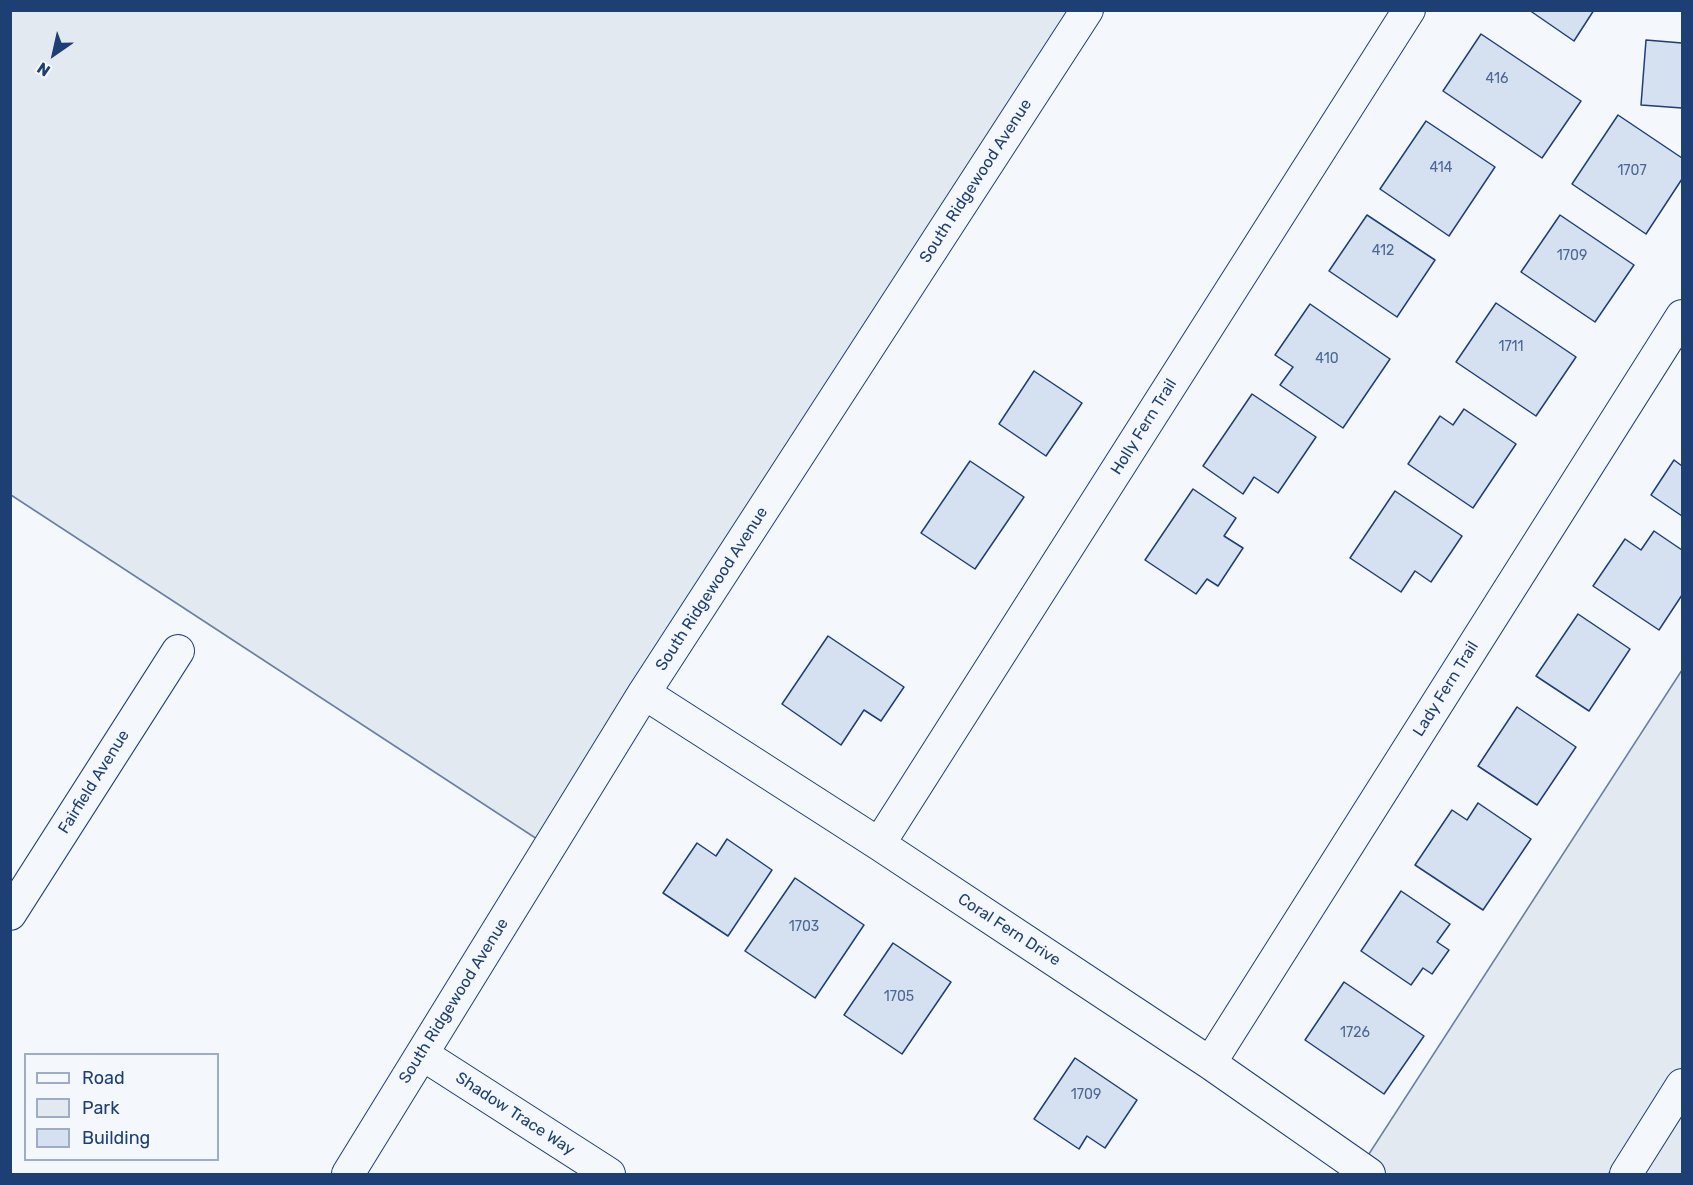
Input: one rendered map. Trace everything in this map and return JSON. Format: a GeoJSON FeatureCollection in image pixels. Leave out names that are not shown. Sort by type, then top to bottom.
{"type":"FeatureCollection","features":[{"type":"Feature","properties":{"kind":"street","name":"South Ridgewood Avenue"},"geometry":{"type":"LineString","coordinates":[[348,1174],[644,693],[1087,10]]}},
{"type":"Feature","properties":{"kind":"street","name":"Holly Fern Trail"},"geometry":{"type":"LineString","coordinates":[[879,844],[1409,10]]}},
{"type":"Feature","properties":{"kind":"street","name":"Lady Fern Trail"},"geometry":{"type":"LineString","coordinates":[[1210,1063],[1683,316]]}},
{"type":"Feature","properties":{"kind":"street","name":"Fairfield Avenue"},"geometry":{"type":"LineString","coordinates":[[10,914],[178,651]]}},
{"type":"Feature","properties":{"kind":"street","name":"Coral Fern Drive"},"geometry":{"type":"LineString","coordinates":[[644,693],[879,844],[1210,1063],[1369,1174]]}},
{"type":"Feature","properties":{"kind":"street","name":"Shadow Trace Way"},"geometry":{"type":"LineString","coordinates":[[422,1054],[609,1174]]}},
{"type":"Feature","properties":{"kind":"street"},"geometry":{"type":"LineString","coordinates":[[1626,1174],[1683,1085]]}},
{"type":"Feature","properties":{"kind":"green space"},"geometry":{"type":"Polygon","coordinates":[[[10,11],[1070,11],[537,839],[11,495],[10,11]]]}},
{"type":"Feature","properties":{"kind":"green space"},"geometry":{"type":"Polygon","coordinates":[[[1682,670],[1682,1174],[1613,1174],[1610,1172],[1608,1174],[1356,1174],[1682,670]]]}},
{"type":"Feature","properties":{"kind":"building"},"geometry":{"type":"Polygon","coordinates":[[[1529,10],[1594,10],[1574,41],[1529,10]]]}},
{"type":"Feature","properties":{"kind":"building"},"geometry":{"type":"Polygon","coordinates":[[[1481,34],[1581,101],[1542,158],[1443,91],[1481,34]]]}},
{"type":"Feature","properties":{"kind":"building"},"geometry":{"type":"Polygon","coordinates":[[[1646,40],[1682,43],[1682,108],[1641,105],[1646,40]]]}},
{"type":"Feature","properties":{"kind":"building"},"geometry":{"type":"Polygon","coordinates":[[[1618,115],[1682,158],[1682,179],[1646,234],[1572,184],[1618,115]]]}},
{"type":"Feature","properties":{"kind":"building"},"geometry":{"type":"Polygon","coordinates":[[[1426,121],[1495,167],[1449,236],[1380,189],[1426,121]]]}},
{"type":"Feature","properties":{"kind":"building"},"geometry":{"type":"Polygon","coordinates":[[[1367,215],[1435,260],[1397,317],[1329,271],[1367,215]]]}},
{"type":"Feature","properties":{"kind":"building"},"geometry":{"type":"Polygon","coordinates":[[[1560,215],[1634,265],[1595,322],[1521,272],[1560,215]]]}},
{"type":"Feature","properties":{"kind":"building"},"geometry":{"type":"Polygon","coordinates":[[[1496,303],[1576,357],[1536,416],[1456,362],[1496,303]]]}},
{"type":"Feature","properties":{"kind":"building"},"geometry":{"type":"Polygon","coordinates":[[[1310,304],[1390,359],[1343,428],[1280,385],[1293,367],[1275,355],[1310,304]]]}},
{"type":"Feature","properties":{"kind":"building"},"geometry":{"type":"Polygon","coordinates":[[[1034,371],[1082,403],[1046,456],[999,424],[1034,371]]]}},
{"type":"Feature","properties":{"kind":"building"},"geometry":{"type":"Polygon","coordinates":[[[1252,394],[1316,437],[1278,493],[1254,477],[1243,494],[1203,466],[1252,394]]]}},
{"type":"Feature","properties":{"kind":"building"},"geometry":{"type":"Polygon","coordinates":[[[1464,409],[1516,444],[1473,508],[1408,464],[1440,416],[1453,425],[1464,409]]]}},
{"type":"Feature","properties":{"kind":"building"},"geometry":{"type":"Polygon","coordinates":[[[1674,460],[1682,466],[1682,516],[1651,495],[1674,460]]]}},
{"type":"Feature","properties":{"kind":"building"},"geometry":{"type":"Polygon","coordinates":[[[970,461],[1024,497],[975,569],[921,533],[970,461]]]}},
{"type":"Feature","properties":{"kind":"building"},"geometry":{"type":"Polygon","coordinates":[[[1193,489],[1236,518],[1224,536],[1243,548],[1218,586],[1207,579],[1196,594],[1145,560],[1193,489]]]}},
{"type":"Feature","properties":{"kind":"building"},"geometry":{"type":"Polygon","coordinates":[[[1395,491],[1462,536],[1431,582],[1415,571],[1401,592],[1350,558],[1395,491]]]}},
{"type":"Feature","properties":{"kind":"building"},"geometry":{"type":"Polygon","coordinates":[[[1654,531],[1682,550],[1682,595],[1659,630],[1593,586],[1625,539],[1641,550],[1654,531]]]}},
{"type":"Feature","properties":{"kind":"building"},"geometry":{"type":"Polygon","coordinates":[[[1578,614],[1630,649],[1589,711],[1536,676],[1578,614]]]}},
{"type":"Feature","properties":{"kind":"building"},"geometry":{"type":"Polygon","coordinates":[[[828,636],[904,687],[881,721],[864,710],[841,745],[782,704],[828,636]]]}},
{"type":"Feature","properties":{"kind":"building"},"geometry":{"type":"Polygon","coordinates":[[[1517,707],[1576,747],[1537,805],[1478,766],[1517,707]]]}},
{"type":"Feature","properties":{"kind":"building"},"geometry":{"type":"Polygon","coordinates":[[[1478,803],[1531,839],[1483,910],[1415,865],[1452,810],[1467,820],[1478,803]]]}},
{"type":"Feature","properties":{"kind":"building"},"geometry":{"type":"Polygon","coordinates":[[[727,839],[772,870],[728,936],[663,893],[697,843],[716,856],[727,839]]]}},
{"type":"Feature","properties":{"kind":"building"},"geometry":{"type":"Polygon","coordinates":[[[795,878],[864,925],[815,998],[745,951],[795,878]]]}},
{"type":"Feature","properties":{"kind":"building"},"geometry":{"type":"Polygon","coordinates":[[[1401,891],[1450,924],[1437,942],[1449,950],[1432,974],[1423,968],[1411,985],[1361,951],[1401,891]]]}},
{"type":"Feature","properties":{"kind":"building"},"geometry":{"type":"Polygon","coordinates":[[[893,943],[951,982],[902,1054],[844,1015],[893,943]]]}},
{"type":"Feature","properties":{"kind":"building"},"geometry":{"type":"Polygon","coordinates":[[[1344,982],[1424,1036],[1384,1094],[1305,1040],[1344,982]]]}},
{"type":"Feature","properties":{"kind":"building"},"geometry":{"type":"Polygon","coordinates":[[[1075,1058],[1137,1100],[1105,1148],[1087,1136],[1079,1149],[1034,1119],[1075,1058]]]}}]}
